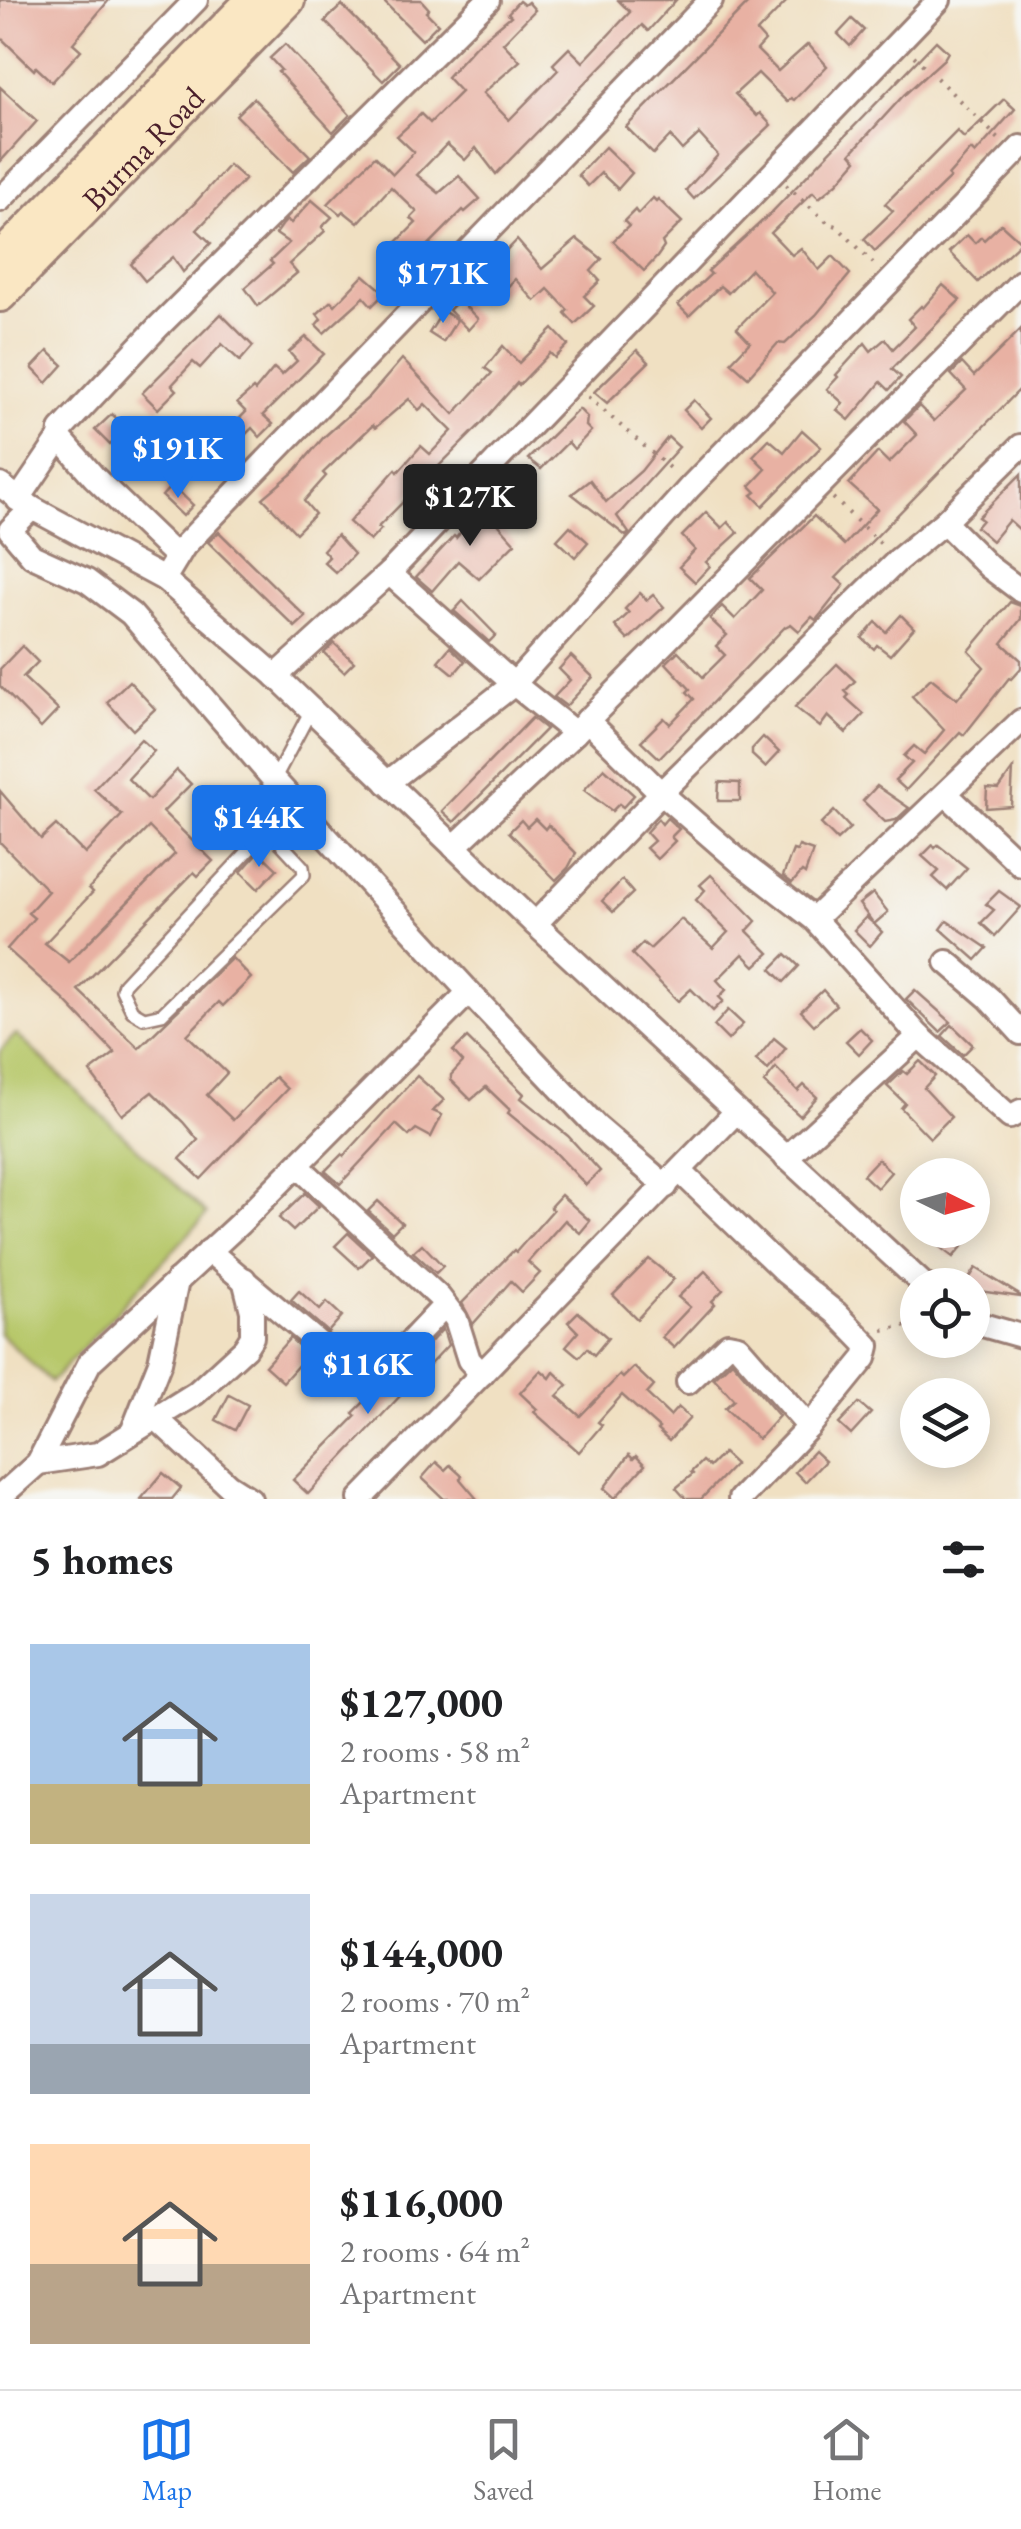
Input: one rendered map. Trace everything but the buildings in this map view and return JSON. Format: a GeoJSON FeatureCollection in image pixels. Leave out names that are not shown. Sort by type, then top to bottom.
{"type":"FeatureCollection","features":[{"type":"Feature","properties":{"kind":"main road","name":"Burma Road"},"geometry":{"type":"LineString","coordinates":[[0,259],[253,0]]}},
{"type":"Feature","properties":{"kind":"main road","name":"Burma Road"},"geometry":{"type":"LineString","coordinates":[[0,295],[288,0]]}},
{"type":"Feature","properties":{"kind":"street"},"geometry":{"type":"LineString","coordinates":[[0,200],[196,0]]}},
{"type":"Feature","properties":{"kind":"street"},"geometry":{"type":"LineString","coordinates":[[488,0],[158,327],[62,430],[17,498],[5,534],[32,556],[87,582],[131,614],[274,780],[596,1126],[673,1178],[836,1313],[868,1346],[864,1358],[809,1427],[740,1499]]}},
{"type":"Feature","properties":{"kind":"street"},"geometry":{"type":"LineString","coordinates":[[164,579],[177,556],[712,0]]}},
{"type":"Feature","properties":{"kind":"street"},"geometry":{"type":"LineString","coordinates":[[276,676],[389,572],[939,0]]}},
{"type":"Feature","properties":{"kind":"street"},"geometry":{"type":"LineString","coordinates":[[386,783],[514,684],[690,486],[1018,150]]}},
{"type":"Feature","properties":{"kind":"street"},"geometry":{"type":"LineString","coordinates":[[454,847],[581,727],[1021,282]]}},
{"type":"Feature","properties":{"kind":"street"},"geometry":{"type":"LineString","coordinates":[[60,438],[94,478],[177,556]]}},
{"type":"Feature","properties":{"kind":"street"},"geometry":{"type":"LineString","coordinates":[[535,924],[898,560],[944,522],[1021,446]]}},
{"type":"Feature","properties":{"kind":"street"},"geometry":{"type":"LineString","coordinates":[[17,498],[164,579],[276,676],[535,924],[906,1268]]}},
{"type":"Feature","properties":{"kind":"street"},"geometry":{"type":"LineString","coordinates":[[944,522],[989,567],[1021,590]]}},
{"type":"Feature","properties":{"kind":"street"},"geometry":{"type":"LineString","coordinates":[[389,572],[514,684],[581,727],[814,919],[919,1036],[1010,1117],[1021,1111]]}},
{"type":"Feature","properties":{"kind":"street"},"geometry":{"type":"LineString","coordinates":[[814,919],[1021,721]]}},
{"type":"Feature","properties":{"kind":"street"},"geometry":{"type":"LineString","coordinates":[[946,794],[1021,865]]}},
{"type":"Feature","properties":{"kind":"street"},"geometry":{"type":"LineString","coordinates":[[947,962],[1021,1032]]}},
{"type":"Feature","properties":{"kind":"street"},"geometry":{"type":"LineString","coordinates":[[0,1497],[38,1463],[90,1362],[298,1166],[469,992]]}},
{"type":"Feature","properties":{"kind":"street"},"geometry":{"type":"LineString","coordinates":[[786,1158],[919,1036]]}},
{"type":"Feature","properties":{"kind":"street"},"geometry":{"type":"LineString","coordinates":[[360,1499],[736,1112]]}},
{"type":"Feature","properties":{"kind":"street"},"geometry":{"type":"LineString","coordinates":[[298,1166],[445,1305],[464,1336],[469,1360],[482,1374]]}},
{"type":"Feature","properties":{"kind":"street"},"geometry":{"type":"LineString","coordinates":[[209,1251],[368,1383],[445,1305]]}},
{"type":"Feature","properties":{"kind":"street"},"geometry":{"type":"LineString","coordinates":[[38,1463],[92,1456],[183,1403],[249,1344],[253,1324],[244,1280]]}},
{"type":"Feature","properties":{"kind":"street"},"geometry":{"type":"LineString","coordinates":[[132,1430],[160,1362],[177,1281]]}},
{"type":"Feature","properties":{"kind":"street"},"geometry":{"type":"LineString","coordinates":[[990,1327],[1021,1336]]}},
{"type":"Feature","properties":{"kind":"street"},"geometry":{"type":"LineString","coordinates":[[688,1382],[728,1344],[738,1346],[809,1427]]}},
{"type":"Feature","properties":{"kind":"street"},"geometry":{"type":"LineString","coordinates":[[155,1416],[228,1485],[250,1499]]}},
{"type":"Feature","properties":{"kind":"lane"},"geometry":{"type":"LineString","coordinates":[[264,826],[303,868],[304,875],[162,1014],[144,1018],[132,1011],[124,999],[124,984],[222,882],[264,826],[274,780],[312,710]]}},
{"type":"Feature","properties":{"kind":"path"},"geometry":{"type":"LineString","coordinates":[[900,43],[1018,150]]}},
{"type":"Feature","properties":{"kind":"path"},"geometry":{"type":"LineString","coordinates":[[774,174],[828,223],[837,226],[892,282]]}},
{"type":"Feature","properties":{"kind":"path"},"geometry":{"type":"LineString","coordinates":[[570,382],[690,486]]}},
{"type":"Feature","properties":{"kind":"path"},"geometry":{"type":"LineString","coordinates":[[818,484],[898,560]]}},
{"type":"Feature","properties":{"kind":"path"},"geometry":{"type":"LineString","coordinates":[[868,1346],[882,1330],[900,1326]]}},
{"type":"Feature","properties":{"kind":"green space"},"geometry":{"type":"Polygon","coordinates":[[[16,1034],[207,1214],[51,1382],[0,1334],[0,1051],[16,1034]]]}}]}
